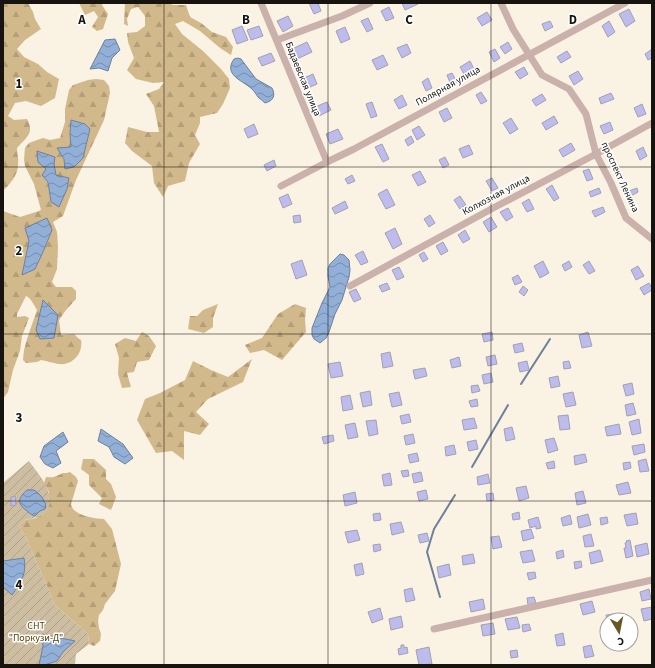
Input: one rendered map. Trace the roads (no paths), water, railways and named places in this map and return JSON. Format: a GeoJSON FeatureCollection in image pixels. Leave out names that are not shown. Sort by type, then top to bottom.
{"type":"FeatureCollection","features":[{"type":"Feature","properties":{"kind":"street","name":"Бадаевская улица"},"geometry":{"type":"LineString","coordinates":[[261,3],[326,162]]}},
{"type":"Feature","properties":{"kind":"street"},"geometry":{"type":"LineString","coordinates":[[276,40],[342,16],[370,3]]}},
{"type":"Feature","properties":{"kind":"street","name":"проспект Ленина"},"geometry":{"type":"LineString","coordinates":[[501,3],[513,30],[542,75],[569,89],[586,114],[596,154],[611,183],[626,218],[652,239]]}},
{"type":"Feature","properties":{"kind":"street","name":"Полярная улица"},"geometry":{"type":"LineString","coordinates":[[281,186],[354,149],[625,3]]}},
{"type":"Feature","properties":{"kind":"street","name":"Колхозная улица"},"geometry":{"type":"LineString","coordinates":[[350,286],[652,123]]}},
{"type":"Feature","properties":{"kind":"street"},"geometry":{"type":"LineString","coordinates":[[434,629],[652,580]]}},
{"type":"Feature","properties":{"kind":"water"},"geometry":{"type":"Polygon","coordinates":[[[115,39],[120,50],[112,58],[108,71],[99,68],[90,69],[105,40],[115,39]]]}},
{"type":"Feature","properties":{"kind":"water"},"geometry":{"type":"Polygon","coordinates":[[[234,59],[241,59],[256,79],[272,88],[274,96],[270,101],[265,103],[252,89],[235,77],[232,73],[231,65],[234,59]]]}},
{"type":"Feature","properties":{"kind":"water"},"geometry":{"type":"Polygon","coordinates":[[[71,120],[85,124],[90,129],[83,158],[74,167],[65,169],[64,159],[57,148],[71,147],[71,120]]]}},
{"type":"Feature","properties":{"kind":"water"},"geometry":{"type":"Polygon","coordinates":[[[37,151],[55,157],[54,164],[56,175],[69,178],[67,189],[59,207],[51,202],[48,182],[42,175],[46,169],[38,162],[37,151]]]}},
{"type":"Feature","properties":{"kind":"water"},"geometry":{"type":"Polygon","coordinates":[[[47,218],[52,230],[43,252],[35,269],[22,275],[29,241],[25,228],[47,218]]]}},
{"type":"Feature","properties":{"kind":"water"},"geometry":{"type":"Polygon","coordinates":[[[340,254],[344,255],[349,260],[349,277],[342,300],[335,314],[329,332],[326,338],[320,343],[314,339],[312,335],[312,328],[330,287],[328,268],[340,254]]]}},
{"type":"Feature","properties":{"kind":"water"},"geometry":{"type":"Polygon","coordinates":[[[43,300],[58,315],[54,338],[40,339],[36,330],[43,300]]]}},
{"type":"Feature","properties":{"kind":"water"},"geometry":{"type":"Polygon","coordinates":[[[101,429],[123,444],[133,458],[125,464],[114,457],[109,447],[98,441],[101,429]]]}},
{"type":"Feature","properties":{"kind":"water"},"geometry":{"type":"Polygon","coordinates":[[[63,432],[68,442],[56,451],[61,463],[53,468],[45,464],[40,457],[44,446],[63,432]]]}},
{"type":"Feature","properties":{"kind":"water"},"geometry":{"type":"Polygon","coordinates":[[[27,490],[36,491],[42,497],[46,506],[45,509],[40,511],[35,516],[23,507],[20,502],[22,495],[27,490]]]}},
{"type":"Feature","properties":{"kind":"water"},"geometry":{"type":"Polygon","coordinates":[[[24,558],[24,573],[12,595],[3,587],[3,561],[24,558]]]}},
{"type":"Feature","properties":{"kind":"water"},"geometry":{"type":"Polygon","coordinates":[[[42,634],[75,641],[63,652],[57,661],[39,665],[43,646],[42,634]]]}},
{"type":"Feature","properties":{"kind":"waterway"},"geometry":{"type":"LineString","coordinates":[[521,384],[550,339]]}},
{"type":"Feature","properties":{"kind":"waterway"},"geometry":{"type":"LineString","coordinates":[[472,467],[508,405]]}},
{"type":"Feature","properties":{"kind":"waterway"},"geometry":{"type":"LineString","coordinates":[[440,597],[427,552],[434,529],[455,495]]}},
{"type":"Feature","properties":{"kind":"park label","name":"СНТ \"Поркузи-Д\""},"geometry":{"type":"Point","coordinates":[36,632]}}]}
